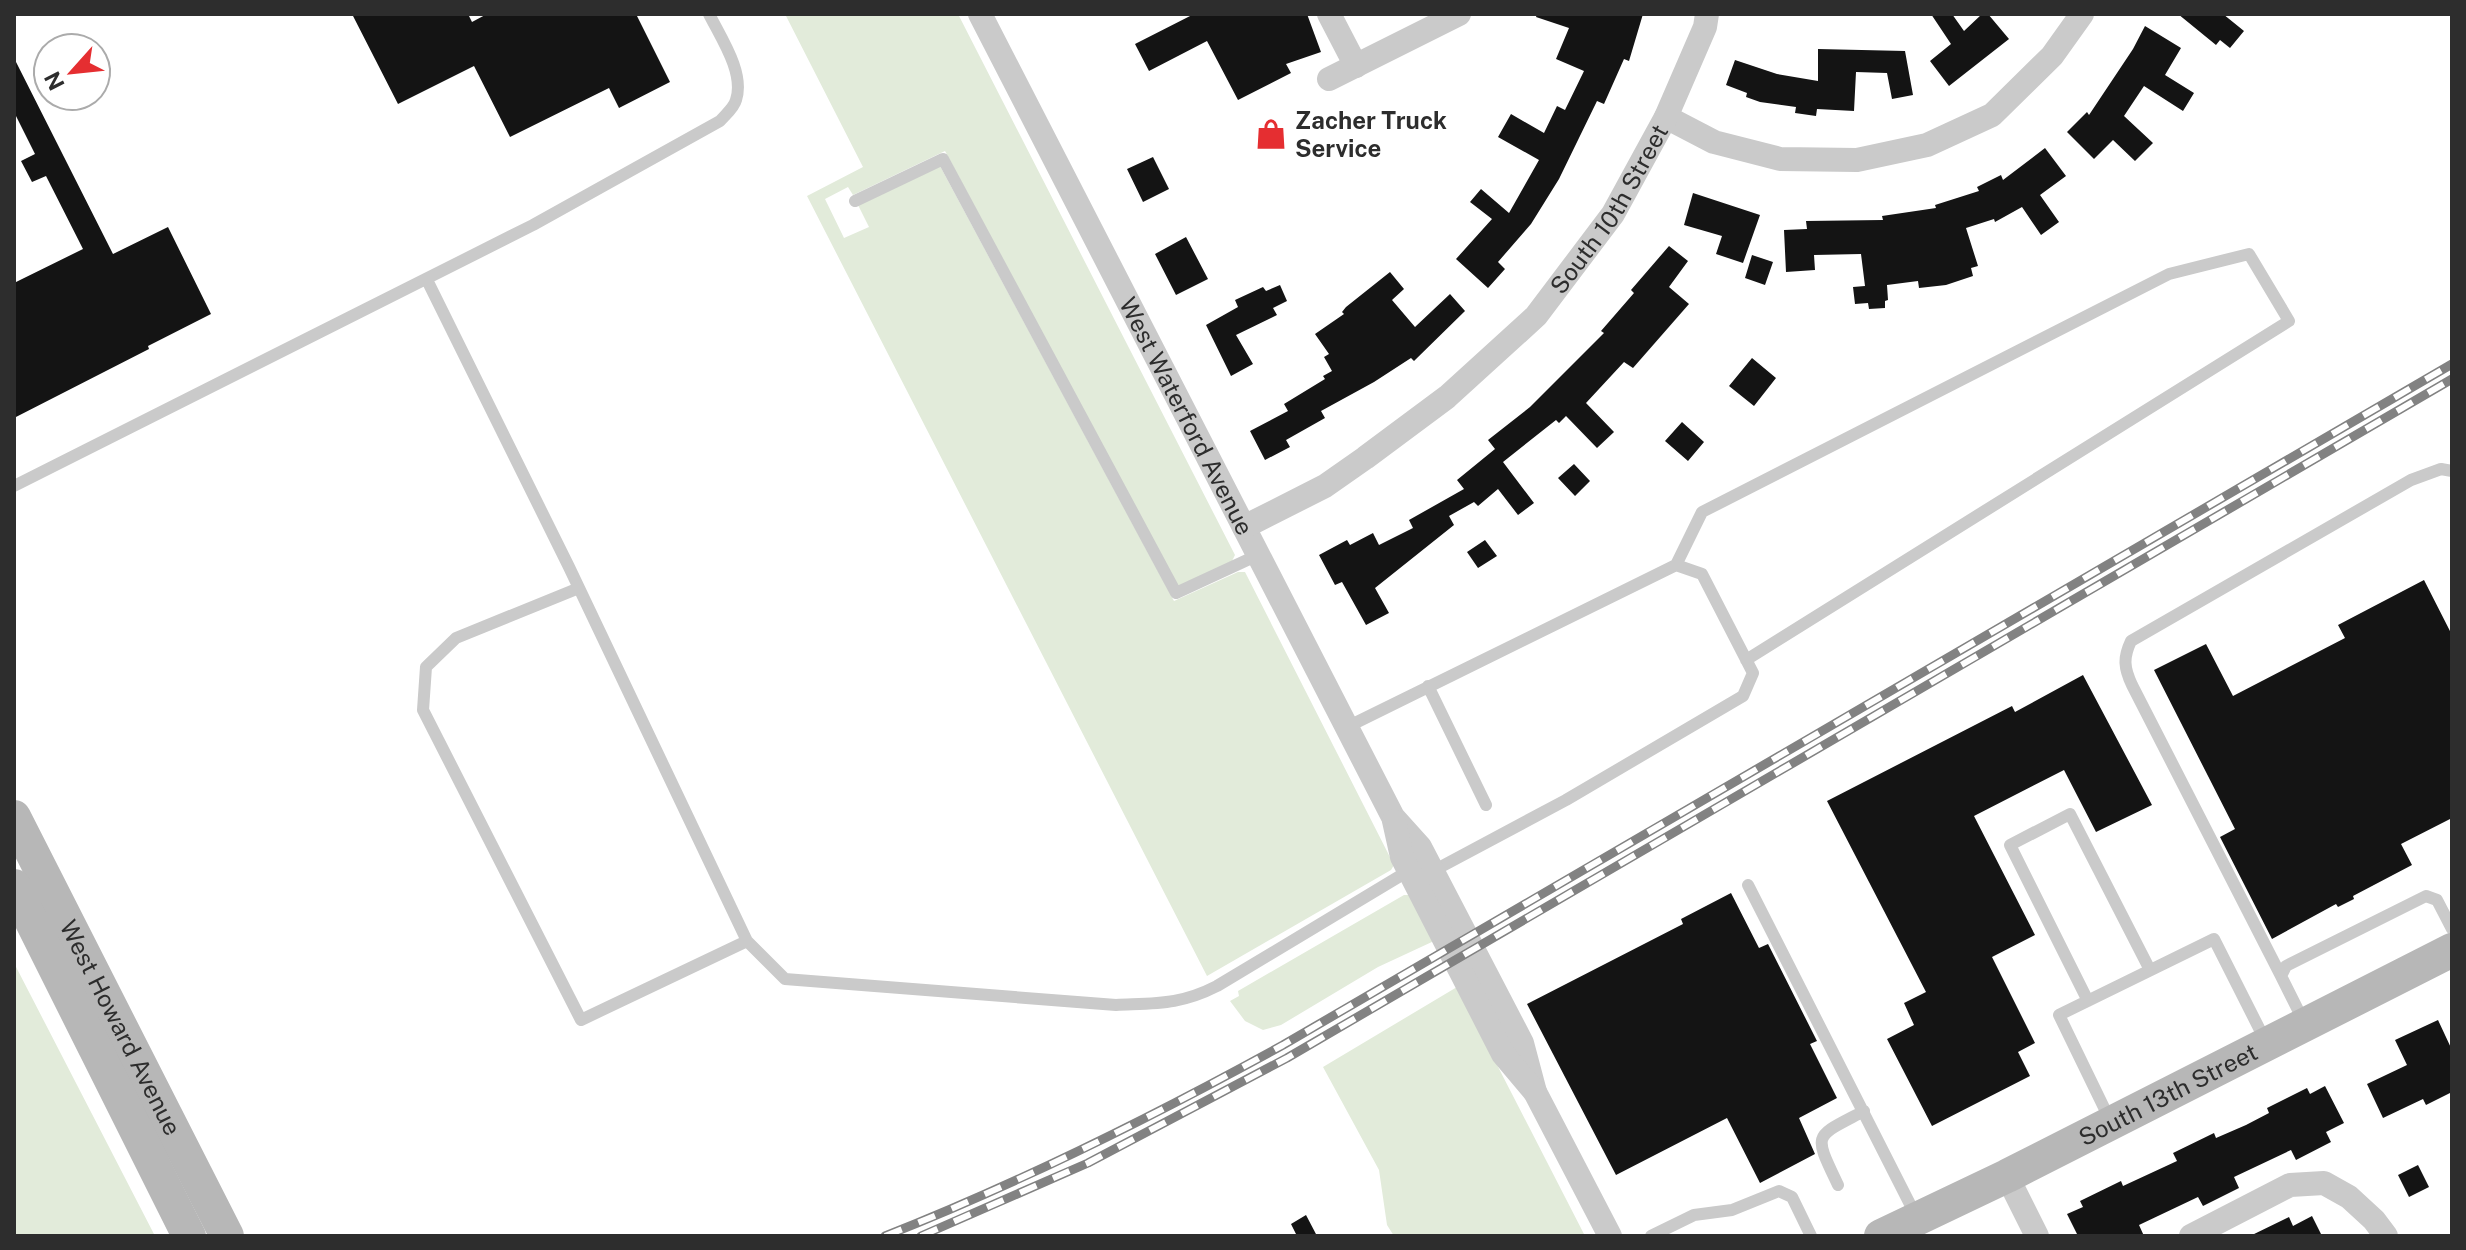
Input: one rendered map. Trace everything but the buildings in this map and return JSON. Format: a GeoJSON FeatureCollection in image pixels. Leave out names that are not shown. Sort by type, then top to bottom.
{"type":"FeatureCollection","features":[{"type":"Feature","properties":{"kind":"main road","name":"West Howard Avenue"},"geometry":{"type":"LineString","coordinates":[[14,817],[227,1236]]}},
{"type":"Feature","properties":{"kind":"main road","name":"West Howard Avenue"},"geometry":{"type":"LineString","coordinates":[[14,886],[189,1236]]}},
{"type":"Feature","properties":{"kind":"main road","name":"South 13th Street"},"geometry":{"type":"LineString","coordinates":[[1881,1236],[2007,1176],[2452,950]]}},
{"type":"Feature","properties":{"kind":"street","name":"West Waterford Avenue"},"geometry":{"type":"LineString","coordinates":[[980,14],[1393,817],[1402,857],[1423,868],[1503,1054],[1535,1092],[1610,1236]]}},
{"type":"Feature","properties":{"kind":"street"},"geometry":{"type":"LineString","coordinates":[[1329,14],[1356,66]]}},
{"type":"Feature","properties":{"kind":"street"},"geometry":{"type":"LineString","coordinates":[[1666,117],[1705,27],[1707,14]]}},
{"type":"Feature","properties":{"kind":"street","name":"South 10th Street"},"geometry":{"type":"LineString","coordinates":[[1244,527],[1325,486],[1365,458],[1447,397],[1536,316],[1613,214],[1666,117],[1714,142],[1780,159],[1857,160],[1927,145],[1992,115],[2052,56],[2082,14]]}},
{"type":"Feature","properties":{"kind":"street"},"geometry":{"type":"LineString","coordinates":[[1329,79],[1443,18]]}},
{"type":"Feature","properties":{"kind":"street"},"geometry":{"type":"LineString","coordinates":[[2007,1176],[2037,1236]]}},
{"type":"Feature","properties":{"kind":"street"},"geometry":{"type":"LineString","coordinates":[[2191,1236],[2290,1185],[2324,1183],[2349,1197],[2386,1236]]}},
{"type":"Feature","properties":{"kind":"lane"},"geometry":{"type":"LineString","coordinates":[[14,486],[427,280],[720,121],[736,102],[738,81],[729,54],[709,14]]}},
{"type":"Feature","properties":{"kind":"lane"},"geometry":{"type":"LineString","coordinates":[[855,201],[943,159],[1176,593],[1258,555]]}},
{"type":"Feature","properties":{"kind":"lane"},"geometry":{"type":"LineString","coordinates":[[1347,727],[1676,565],[1702,512],[2169,274],[2249,254],[2289,321],[1746,660]]}},
{"type":"Feature","properties":{"kind":"lane"},"geometry":{"type":"LineString","coordinates":[[427,280],[579,588],[747,941],[785,979],[1116,1005],[1168,1003],[1194,998],[1423,868],[1566,800],[1743,696],[1753,673],[1702,574],[1676,565]]}},
{"type":"Feature","properties":{"kind":"lane"},"geometry":{"type":"LineString","coordinates":[[2305,1025],[2132,685],[2125,670],[2124,655],[2131,641],[2411,480],[2441,469],[2452,471]]}},
{"type":"Feature","properties":{"kind":"lane"},"geometry":{"type":"LineString","coordinates":[[579,588],[456,638],[426,667],[423,710],[581,1020],[747,941]]}},
{"type":"Feature","properties":{"kind":"lane"},"geometry":{"type":"LineString","coordinates":[[1428,686],[1486,805]]}},
{"type":"Feature","properties":{"kind":"lane"},"geometry":{"type":"LineString","coordinates":[[2088,1001],[2010,845],[2070,814],[2150,970]]}},
{"type":"Feature","properties":{"kind":"lane"},"geometry":{"type":"LineString","coordinates":[[1748,885],[1917,1219]]}},
{"type":"Feature","properties":{"kind":"lane"},"geometry":{"type":"LineString","coordinates":[[2281,976],[2286,966],[2426,896],[2437,900],[2452,929]]}},
{"type":"Feature","properties":{"kind":"lane"},"geometry":{"type":"LineString","coordinates":[[2112,1123],[2059,1015],[2214,939],[2267,1044]]}},
{"type":"Feature","properties":{"kind":"lane"},"geometry":{"type":"LineString","coordinates":[[1838,1185],[1820,1147],[1822,1137],[1828,1130],[1864,1111]]}},
{"type":"Feature","properties":{"kind":"lane"},"geometry":{"type":"LineString","coordinates":[[1651,1236],[1694,1215],[1732,1210],[1779,1191],[1792,1197],[1811,1236]]}},
{"type":"Feature","properties":{"kind":"green space"},"geometry":{"type":"Polygon","coordinates":[[[785,14],[958,14],[1235,555],[1232,561],[1178,587],[945,151],[853,195],[848,187],[825,199],[844,238],[869,227],[858,205],[940,166],[1174,601],[1238,572],[1245,572],[1394,865],[1391,870],[1207,976],[807,196],[863,167],[785,14]]]}},
{"type":"Feature","properties":{"kind":"green space"},"geometry":{"type":"Polygon","coordinates":[[[1404,895],[1410,895],[1434,941],[1378,967],[1281,1025],[1263,1030],[1245,1021],[1230,1001],[1239,996],[1238,991],[1404,895]]]}},
{"type":"Feature","properties":{"kind":"green space"},"geometry":{"type":"Polygon","coordinates":[[[14,963],[155,1236],[14,1236],[14,963]]]}},
{"type":"Feature","properties":{"kind":"green space"},"geometry":{"type":"Polygon","coordinates":[[[1457,987],[1585,1236],[1394,1236],[1387,1225],[1379,1170],[1323,1067],[1457,987]]]}},
{"type":"Feature","properties":{"kind":"railway"},"geometry":{"type":"LineString","coordinates":[[885,1236],[1087,1147],[1283,1045],[2452,364]]}},
{"type":"Feature","properties":{"kind":"railway"},"geometry":{"type":"LineString","coordinates":[[921,1236],[1088,1163],[1287,1058],[2452,379]]}},
{"type":"Feature","properties":{"kind":"place","name":"Zacher Truck Service"},"geometry":{"type":"Point","coordinates":[1271,134]}}]}
